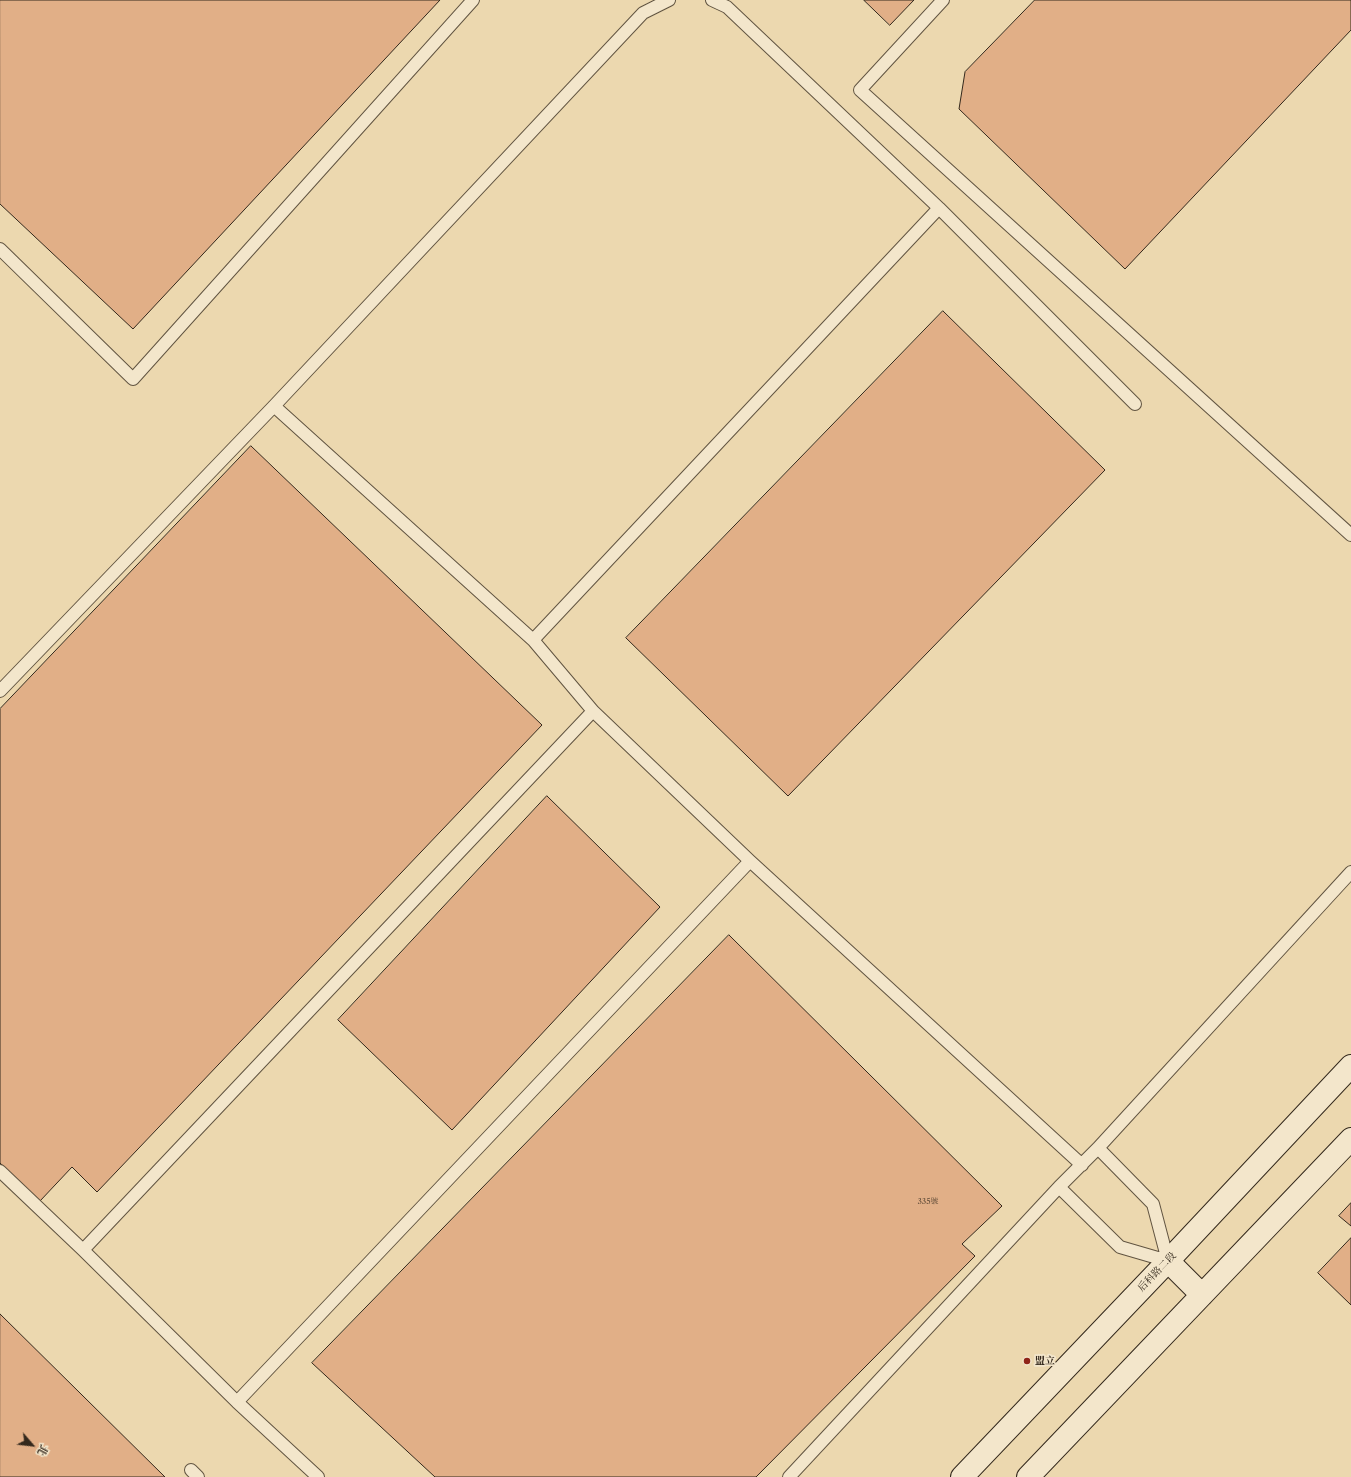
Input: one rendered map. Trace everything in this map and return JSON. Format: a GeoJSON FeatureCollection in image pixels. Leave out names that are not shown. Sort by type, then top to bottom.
{"type":"FeatureCollection","features":[{"type":"Feature","properties":{"kind":"street","name":"后科路二段"},"geometry":{"type":"LineString","coordinates":[[962,1477],[1351,1066]]}},
{"type":"Feature","properties":{"kind":"street"},"geometry":{"type":"LineString","coordinates":[[1028,1477],[1351,1139]]}},
{"type":"Feature","properties":{"kind":"street"},"geometry":{"type":"LineString","coordinates":[[1168,1261],[1202,1295]]}},
{"type":"Feature","properties":{"kind":"lane"},"geometry":{"type":"LineString","coordinates":[[0,249],[132,379],[473,0]]}},
{"type":"Feature","properties":{"kind":"lane"},"geometry":{"type":"LineString","coordinates":[[0,691],[274,406],[643,13],[669,0]]}},
{"type":"Feature","properties":{"kind":"lane"},"geometry":{"type":"LineString","coordinates":[[712,0],[727,7],[939,208],[1135,404]]}},
{"type":"Feature","properties":{"kind":"lane"},"geometry":{"type":"LineString","coordinates":[[943,0],[860,90],[1351,535]]}},
{"type":"Feature","properties":{"kind":"lane"},"geometry":{"type":"LineString","coordinates":[[533,640],[939,208]]}},
{"type":"Feature","properties":{"kind":"lane"},"geometry":{"type":"LineString","coordinates":[[274,406],[533,640],[593,711],[750,861],[1082,1165]]}},
{"type":"Feature","properties":{"kind":"lane"},"geometry":{"type":"LineString","coordinates":[[83,1250],[593,711]]}},
{"type":"Feature","properties":{"kind":"lane"},"geometry":{"type":"LineString","coordinates":[[237,1402],[750,861]]}},
{"type":"Feature","properties":{"kind":"lane"},"geometry":{"type":"LineString","coordinates":[[789,1477],[1059,1187],[1098,1148],[1351,872]]}},
{"type":"Feature","properties":{"kind":"lane"},"geometry":{"type":"LineString","coordinates":[[1098,1148],[1153,1204],[1168,1261]]}},
{"type":"Feature","properties":{"kind":"lane"},"geometry":{"type":"LineString","coordinates":[[0,1171],[83,1250],[237,1402],[318,1477]]}},
{"type":"Feature","properties":{"kind":"lane"},"geometry":{"type":"LineString","coordinates":[[1059,1187],[1120,1247],[1168,1261]]}},
{"type":"Feature","properties":{"kind":"building"},"geometry":{"type":"Polygon","coordinates":[[[0,0],[440,0],[133,329],[0,204],[0,0]]]}},
{"type":"Feature","properties":{"kind":"building"},"geometry":{"type":"Polygon","coordinates":[[[864,0],[914,0],[890,25],[864,0]]]}},
{"type":"Feature","properties":{"kind":"building"},"geometry":{"type":"Polygon","coordinates":[[[1035,0],[1351,0],[1351,30],[1125,269],[959,109],[965,72],[1035,0]]]}},
{"type":"Feature","properties":{"kind":"building"},"geometry":{"type":"Polygon","coordinates":[[[943,311],[1105,470],[788,796],[626,638],[943,311]]]}},
{"type":"Feature","properties":{"kind":"building"},"geometry":{"type":"Polygon","coordinates":[[[251,446],[542,725],[97,1192],[72,1167],[40,1201],[0,1163],[0,709],[251,446]]]}},
{"type":"Feature","properties":{"kind":"building"},"geometry":{"type":"Polygon","coordinates":[[[547,796],[660,907],[452,1130],[338,1020],[547,796]]]}},
{"type":"Feature","properties":{"kind":"building"},"geometry":{"type":"Polygon","coordinates":[[[729,935],[1002,1206],[962,1244],[975,1256],[756,1477],[435,1477],[312,1363],[729,935]]]}},
{"type":"Feature","properties":{"kind":"building"},"geometry":{"type":"Polygon","coordinates":[[[1351,1203],[1351,1226],[1339,1216],[1351,1203]]]}},
{"type":"Feature","properties":{"kind":"building"},"geometry":{"type":"Polygon","coordinates":[[[1351,1238],[1351,1305],[1318,1273],[1351,1238]]]}},
{"type":"Feature","properties":{"kind":"building"},"geometry":{"type":"Polygon","coordinates":[[[0,1314],[165,1477],[0,1477],[0,1314]]]}},
{"type":"Feature","properties":{"kind":"place","name":"盟立"},"geometry":{"type":"Point","coordinates":[1027,1361]}}]}
